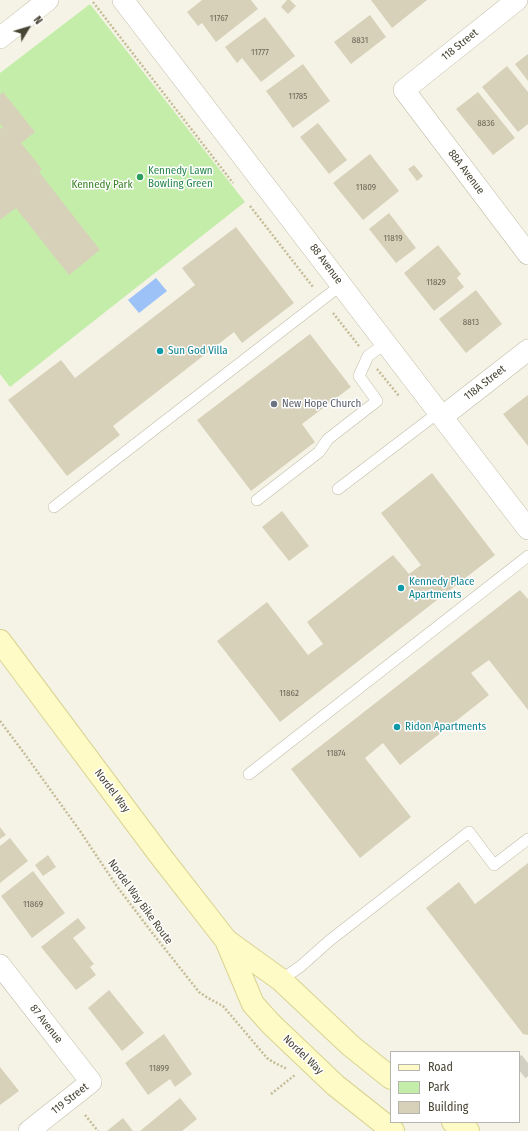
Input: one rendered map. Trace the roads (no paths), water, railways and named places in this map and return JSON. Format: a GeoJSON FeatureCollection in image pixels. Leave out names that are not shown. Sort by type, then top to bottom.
{"type":"FeatureCollection","features":[{"type":"Feature","properties":{"kind":"main road","name":"Nordel Way"},"geometry":{"type":"LineString","coordinates":[[0,641],[154,848],[226,940],[253,1004],[271,1024],[335,1085],[393,1131]]}},
{"type":"Feature","properties":{"kind":"main road","name":"Nordel Way"},"geometry":{"type":"LineString","coordinates":[[226,940],[281,980],[351,1046],[390,1077]]}},
{"type":"Feature","properties":{"kind":"main road"},"geometry":{"type":"LineString","coordinates":[[455,1123],[468,1131]]}},
{"type":"Feature","properties":{"kind":"street"},"geometry":{"type":"LineString","coordinates":[[0,38],[48,0]]}},
{"type":"Feature","properties":{"kind":"street","name":"88 Avenue"},"geometry":{"type":"LineString","coordinates":[[123,0],[528,529]]}},
{"type":"Feature","properties":{"kind":"street","name":"118 Street"},"geometry":{"type":"LineString","coordinates":[[404,90],[517,0]]}},
{"type":"Feature","properties":{"kind":"street","name":"88A Avenue"},"geometry":{"type":"LineString","coordinates":[[404,90],[528,254]]}},
{"type":"Feature","properties":{"kind":"street","name":"118A Street"},"geometry":{"type":"LineString","coordinates":[[440,414],[528,350]]}},
{"type":"Feature","properties":{"kind":"street","name":"87 Avenue"},"geometry":{"type":"LineString","coordinates":[[0,965],[92,1082]]}},
{"type":"Feature","properties":{"kind":"street","name":"119 Street"},"geometry":{"type":"LineString","coordinates":[[29,1131],[92,1082]]}},
{"type":"Feature","properties":{"kind":"lane"},"geometry":{"type":"LineString","coordinates":[[54,507],[341,285]]}},
{"type":"Feature","properties":{"kind":"lane"},"geometry":{"type":"LineString","coordinates":[[257,500],[319,452],[328,439],[377,401],[359,376],[368,356],[386,343]]}},
{"type":"Feature","properties":{"kind":"lane"},"geometry":{"type":"LineString","coordinates":[[338,489],[440,414]]}},
{"type":"Feature","properties":{"kind":"lane"},"geometry":{"type":"LineString","coordinates":[[249,774],[528,556]]}},
{"type":"Feature","properties":{"kind":"lane"},"geometry":{"type":"LineString","coordinates":[[281,980],[301,966],[329,941],[469,832],[494,865],[528,839]]}},
{"type":"Feature","properties":{"kind":"water"},"geometry":{"type":"Polygon","coordinates":[[[156,278],[167,291],[139,313],[128,300],[156,278]]]}},
{"type":"Feature","properties":{"kind":"tunnel"},"geometry":{"type":"LineString","coordinates":[[520,1069],[528,1063]]}},
{"type":"Feature","properties":{"kind":"place","name":"Kennedy Lawn Bowling Green"},"geometry":{"type":"Point","coordinates":[140,177]}},
{"type":"Feature","properties":{"kind":"place","name":"Sun God Villa"},"geometry":{"type":"Point","coordinates":[160,351]}},
{"type":"Feature","properties":{"kind":"place","name":"New Hope Church"},"geometry":{"type":"Point","coordinates":[274,404]}},
{"type":"Feature","properties":{"kind":"place","name":"Kennedy Place Apartments"},"geometry":{"type":"Point","coordinates":[401,588]}},
{"type":"Feature","properties":{"kind":"place","name":"Ridon Apartments"},"geometry":{"type":"Point","coordinates":[397,727]}},
{"type":"Feature","properties":{"kind":"park label","name":"Kennedy Park"},"geometry":{"type":"Point","coordinates":[102,185]}}]}
